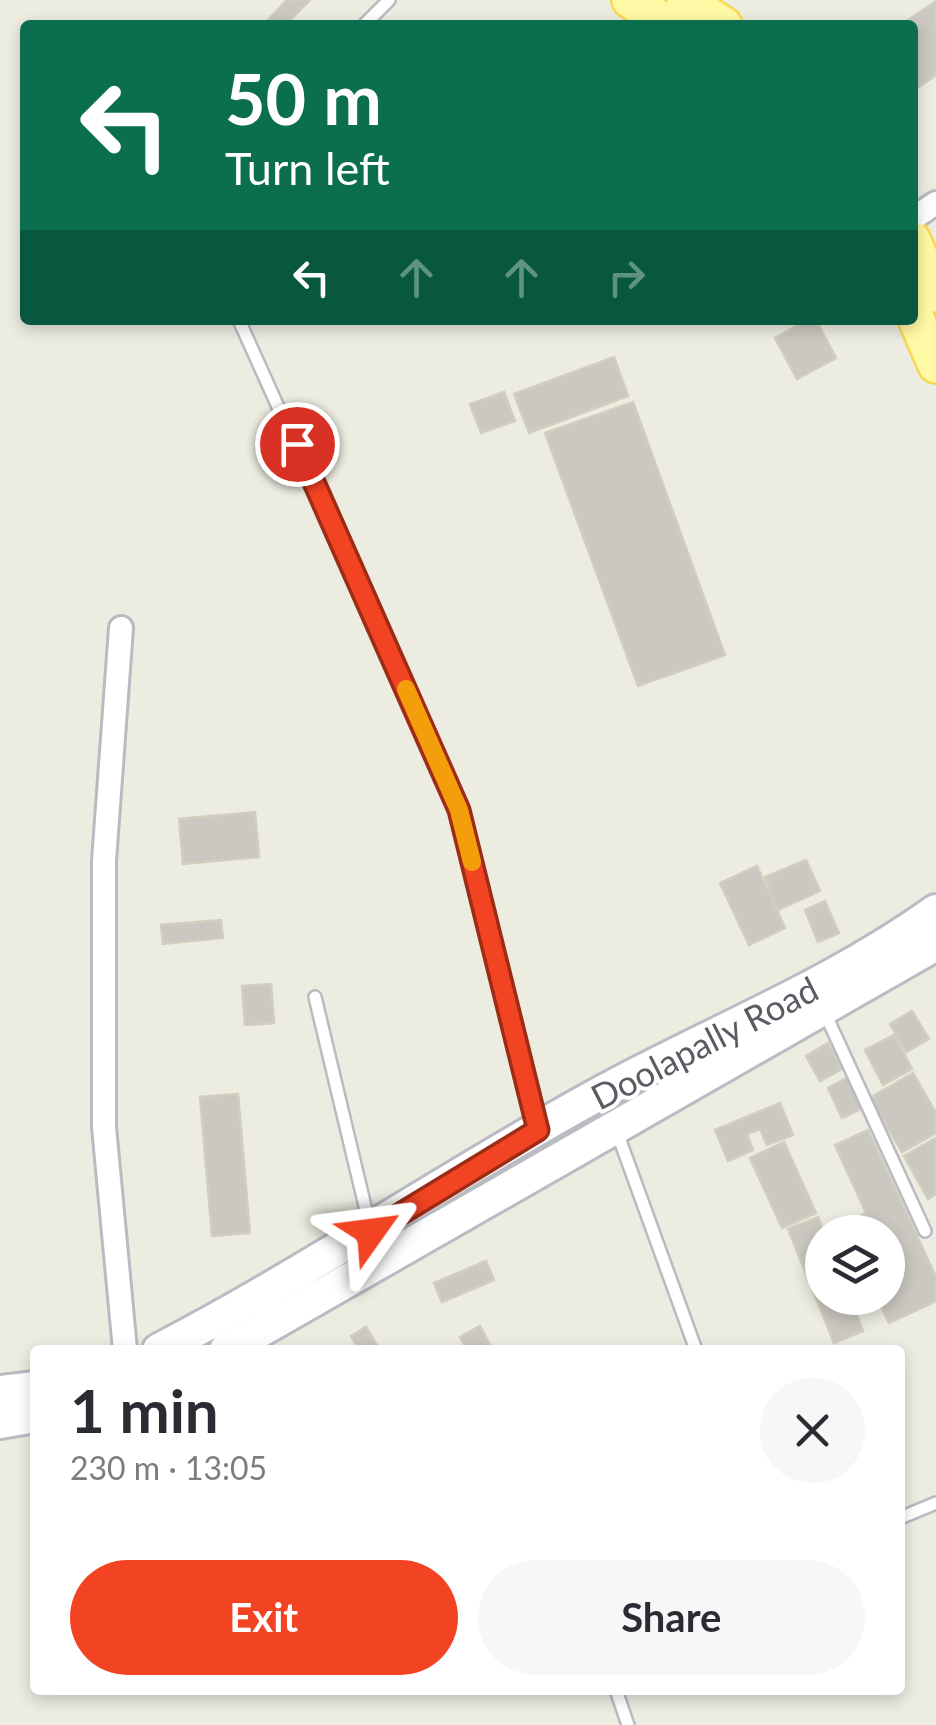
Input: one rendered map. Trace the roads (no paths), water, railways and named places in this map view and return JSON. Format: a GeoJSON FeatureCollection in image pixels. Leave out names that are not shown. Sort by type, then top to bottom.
{"type":"FeatureCollection","features":[{"type":"Feature","properties":{"kind":"main road"},"geometry":{"type":"LineString","coordinates":[[630,0],[662,20]]}},
{"type":"Feature","properties":{"kind":"main road"},"geometry":{"type":"LineString","coordinates":[[685,0],[716,20]]}},
{"type":"Feature","properties":{"kind":"main road"},"geometry":{"type":"LineString","coordinates":[[918,254],[936,294]]}},
{"type":"Feature","properties":{"kind":"main road"},"geometry":{"type":"LineString","coordinates":[[918,323],[936,365]]}},
{"type":"Feature","properties":{"kind":"main road","name":"Doolapally Road"},"geometry":{"type":"LineString","coordinates":[[233,1345],[538,1130],[597,1095],[806,992],[936,912]]}},
{"type":"Feature","properties":{"kind":"main road","name":"Doolapally Road"},"geometry":{"type":"LineString","coordinates":[[169,1345],[616,1128],[936,944]]}},
{"type":"Feature","properties":{"kind":"main road"},"geometry":{"type":"LineString","coordinates":[[0,1392],[30,1389]]}},
{"type":"Feature","properties":{"kind":"main road"},"geometry":{"type":"LineString","coordinates":[[0,1422],[30,1417]]}},
{"type":"Feature","properties":{"kind":"street"},"geometry":{"type":"LineString","coordinates":[[121,628],[104,862],[104,1127],[125,1345]]}},
{"type":"Feature","properties":{"kind":"lane"},"geometry":{"type":"LineString","coordinates":[[369,20],[390,0]]}},
{"type":"Feature","properties":{"kind":"lane"},"geometry":{"type":"LineString","coordinates":[[242,325],[459,810],[538,1130]]}},
{"type":"Feature","properties":{"kind":"lane"},"geometry":{"type":"LineString","coordinates":[[315,997],[366,1248]]}},
{"type":"Feature","properties":{"kind":"lane"},"geometry":{"type":"LineString","coordinates":[[824,1010],[925,1231]]}},
{"type":"Feature","properties":{"kind":"lane"},"geometry":{"type":"LineString","coordinates":[[616,1128],[694,1345]]}},
{"type":"Feature","properties":{"kind":"lane"},"geometry":{"type":"LineString","coordinates":[[905,1516],[936,1503]]}},
{"type":"Feature","properties":{"kind":"lane"},"geometry":{"type":"LineString","coordinates":[[618,1695],[628,1725]]}}]}
